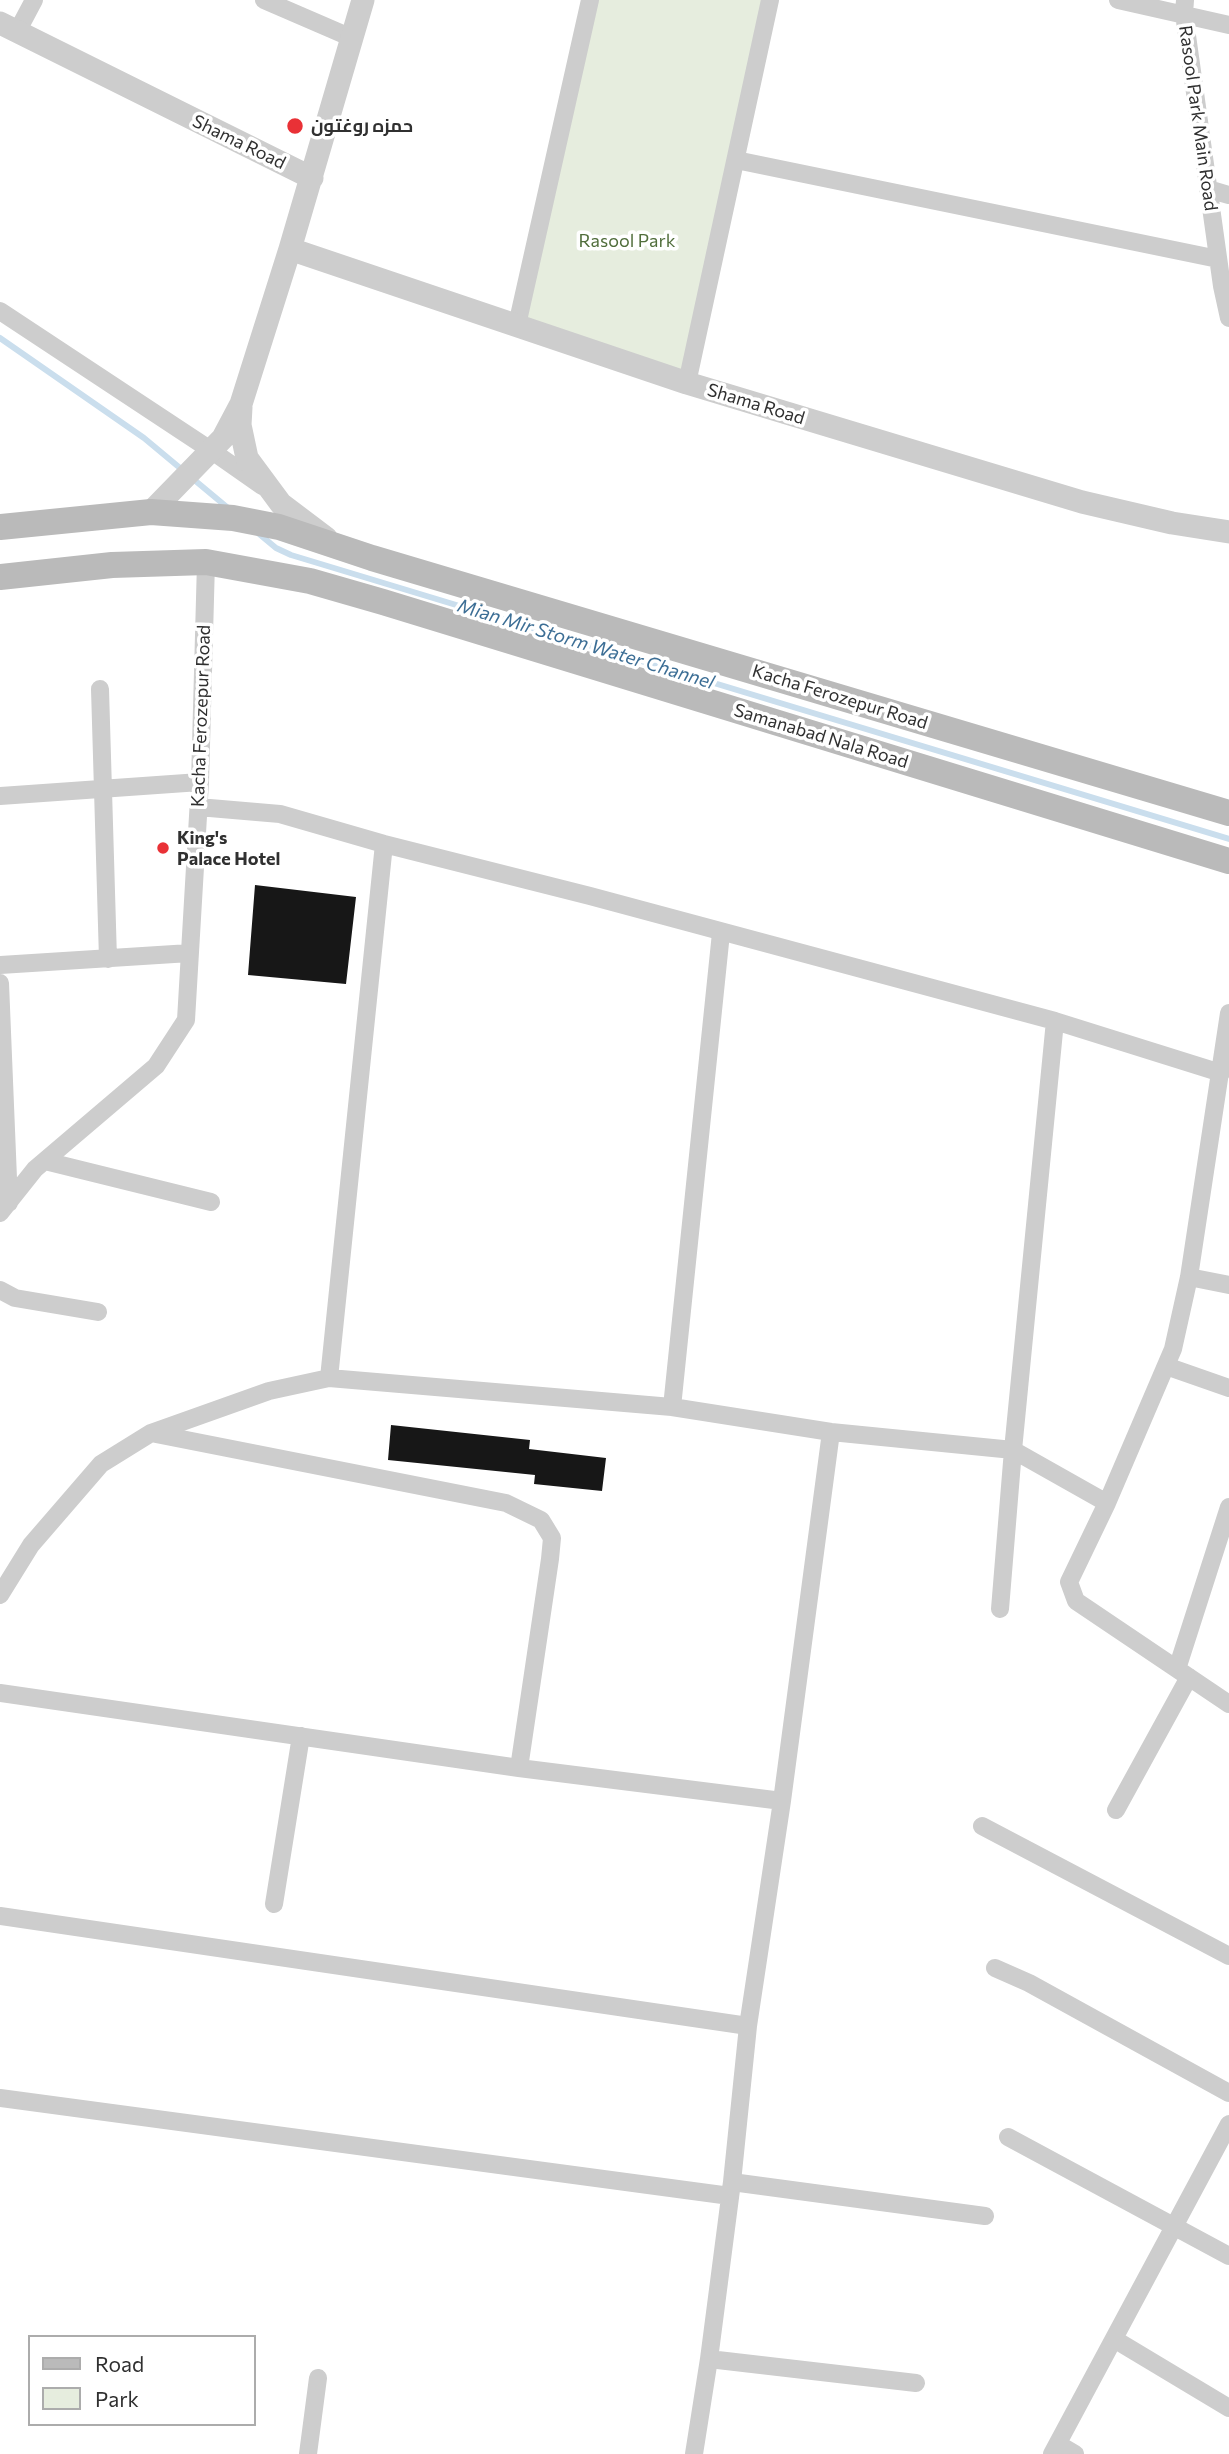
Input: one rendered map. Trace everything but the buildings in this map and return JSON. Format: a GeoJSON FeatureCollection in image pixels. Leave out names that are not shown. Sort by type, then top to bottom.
{"type":"FeatureCollection","features":[{"type":"Feature","properties":{"kind":"main road","name":"Kacha Ferozepur Road"},"geometry":{"type":"LineString","coordinates":[[0,527],[151,512],[233,518],[279,527],[372,558],[1229,813]]}},
{"type":"Feature","properties":{"kind":"main road","name":"Samanabad Nala Road"},"geometry":{"type":"LineString","coordinates":[[0,577],[112,565],[206,562],[310,581],[1229,861]]}},
{"type":"Feature","properties":{"kind":"street"},"geometry":{"type":"LineString","coordinates":[[8,28],[34,0]]}},
{"type":"Feature","properties":{"kind":"street"},"geometry":{"type":"LineString","coordinates":[[264,0],[352,38]]}},
{"type":"Feature","properties":{"kind":"street"},"geometry":{"type":"LineString","coordinates":[[151,512],[212,450],[231,425],[241,404],[312,178],[363,0]]}},
{"type":"Feature","properties":{"kind":"street"},"geometry":{"type":"LineString","coordinates":[[517,325],[590,0]]}},
{"type":"Feature","properties":{"kind":"street"},"geometry":{"type":"LineString","coordinates":[[687,383],[771,0]]}},
{"type":"Feature","properties":{"kind":"street"},"geometry":{"type":"LineString","coordinates":[[1118,0],[1184,7],[1229,25]]}},
{"type":"Feature","properties":{"kind":"street","name":"Rasool Park Main Road"},"geometry":{"type":"LineString","coordinates":[[1184,7],[1208,190],[1229,318]]}},
{"type":"Feature","properties":{"kind":"street","name":"Shama Road"},"geometry":{"type":"LineString","coordinates":[[8,28],[312,178]]}},
{"type":"Feature","properties":{"kind":"street"},"geometry":{"type":"LineString","coordinates":[[736,160],[1218,259]]}},
{"type":"Feature","properties":{"kind":"street"},"geometry":{"type":"LineString","coordinates":[[1208,190],[1229,195]]}},
{"type":"Feature","properties":{"kind":"street","name":"Shama Road"},"geometry":{"type":"LineString","coordinates":[[290,249],[687,383],[1082,502],[1172,523],[1229,532]]}},
{"type":"Feature","properties":{"kind":"street"},"geometry":{"type":"LineString","coordinates":[[0,311],[212,450],[271,492]]}},
{"type":"Feature","properties":{"kind":"street"},"geometry":{"type":"LineString","coordinates":[[241,404],[240,425],[247,458],[281,504],[336,546]]}},
{"type":"Feature","properties":{"kind":"street","name":"Kacha Ferozepur Road"},"geometry":{"type":"LineString","coordinates":[[4,1208],[44,1161],[156,1066],[186,1020],[200,782],[206,562]]}},
{"type":"Feature","properties":{"kind":"street"},"geometry":{"type":"LineString","coordinates":[[100,689],[108,959]]}},
{"type":"Feature","properties":{"kind":"street"},"geometry":{"type":"LineString","coordinates":[[0,796],[200,782]]}},
{"type":"Feature","properties":{"kind":"street"},"geometry":{"type":"LineString","coordinates":[[198,807],[280,814],[384,844],[590,896],[1055,1021],[1221,1073]]}},
{"type":"Feature","properties":{"kind":"street"},"geometry":{"type":"LineString","coordinates":[[329,1378],[384,844]]}},
{"type":"Feature","properties":{"kind":"street"},"geometry":{"type":"LineString","coordinates":[[672,1407],[721,933]]}},
{"type":"Feature","properties":{"kind":"street"},"geometry":{"type":"LineString","coordinates":[[0,965],[190,954]]}},
{"type":"Feature","properties":{"kind":"street"},"geometry":{"type":"LineString","coordinates":[[0,983],[4,1208]]}},
{"type":"Feature","properties":{"kind":"street"},"geometry":{"type":"LineString","coordinates":[[1229,1013],[1189,1277],[1173,1349],[1107,1503],[1069,1582],[1076,1601],[1229,1704]]}},
{"type":"Feature","properties":{"kind":"street"},"geometry":{"type":"LineString","coordinates":[[1000,1609],[1055,1021]]}},
{"type":"Feature","properties":{"kind":"street"},"geometry":{"type":"LineString","coordinates":[[44,1161],[211,1202]]}},
{"type":"Feature","properties":{"kind":"street"},"geometry":{"type":"LineString","coordinates":[[1189,1277],[1229,1285]]}},
{"type":"Feature","properties":{"kind":"street"},"geometry":{"type":"LineString","coordinates":[[0,1290],[15,1298],[98,1312]]}},
{"type":"Feature","properties":{"kind":"street"},"geometry":{"type":"LineString","coordinates":[[1166,1366],[1229,1388]]}},
{"type":"Feature","properties":{"kind":"street"},"geometry":{"type":"LineString","coordinates":[[0,1595],[31,1545],[101,1464],[151,1433],[269,1391],[329,1378],[672,1407],[831,1432],[1013,1450],[1107,1503]]}},
{"type":"Feature","properties":{"kind":"street"},"geometry":{"type":"LineString","coordinates":[[694,2454],[731,2189],[748,2026],[782,1801],[831,1432]]}},
{"type":"Feature","properties":{"kind":"street"},"geometry":{"type":"LineString","coordinates":[[151,1433],[506,1503],[541,1520],[552,1538],[519,1768]]}},
{"type":"Feature","properties":{"kind":"street"},"geometry":{"type":"LineString","coordinates":[[1116,1810],[1183,1673],[1229,1507]]}},
{"type":"Feature","properties":{"kind":"street"},"geometry":{"type":"LineString","coordinates":[[0,1693],[519,1768],[782,1801]]}},
{"type":"Feature","properties":{"kind":"street"},"geometry":{"type":"LineString","coordinates":[[274,1904],[301,1736]]}},
{"type":"Feature","properties":{"kind":"street"},"geometry":{"type":"LineString","coordinates":[[982,1826],[1229,1956]]}},
{"type":"Feature","properties":{"kind":"street"},"geometry":{"type":"LineString","coordinates":[[0,1916],[748,2026]]}},
{"type":"Feature","properties":{"kind":"street"},"geometry":{"type":"LineString","coordinates":[[995,1968],[1030,1983],[1229,2093]]}},
{"type":"Feature","properties":{"kind":"street"},"geometry":{"type":"LineString","coordinates":[[0,2098],[731,2189],[985,2216]]}},
{"type":"Feature","properties":{"kind":"street"},"geometry":{"type":"LineString","coordinates":[[1075,2454],[1055,2449],[1229,2124]]}},
{"type":"Feature","properties":{"kind":"street"},"geometry":{"type":"LineString","coordinates":[[1008,2137],[1229,2256]]}},
{"type":"Feature","properties":{"kind":"street"},"geometry":{"type":"LineString","coordinates":[[1114,2339],[1229,2408]]}},
{"type":"Feature","properties":{"kind":"street"},"geometry":{"type":"LineString","coordinates":[[709,2359],[916,2383]]}},
{"type":"Feature","properties":{"kind":"street"},"geometry":{"type":"LineString","coordinates":[[308,2454],[318,2378]]}},
{"type":"Feature","properties":{"kind":"green space","name":"Rasool Park"},"geometry":{"type":"Polygon","coordinates":[[[590,0],[770,0],[687,383],[517,325],[590,0]]]}},
{"type":"Feature","properties":{"kind":"waterway","name":"Mian Mir Storm Water Channel"},"geometry":{"type":"LineString","coordinates":[[0,338],[144,438],[228,508]]}},
{"type":"Feature","properties":{"kind":"waterway","name":"Mian Mir Storm Water Channel"},"geometry":{"type":"LineString","coordinates":[[258,533],[276,548],[291,555],[1229,839]]}},
{"type":"Feature","properties":{"kind":"place","name":"حمزه روغتون"},"geometry":{"type":"Point","coordinates":[295,126]}},
{"type":"Feature","properties":{"kind":"place","name":"King's Palace Hotel"},"geometry":{"type":"Point","coordinates":[163,848]}}]}
